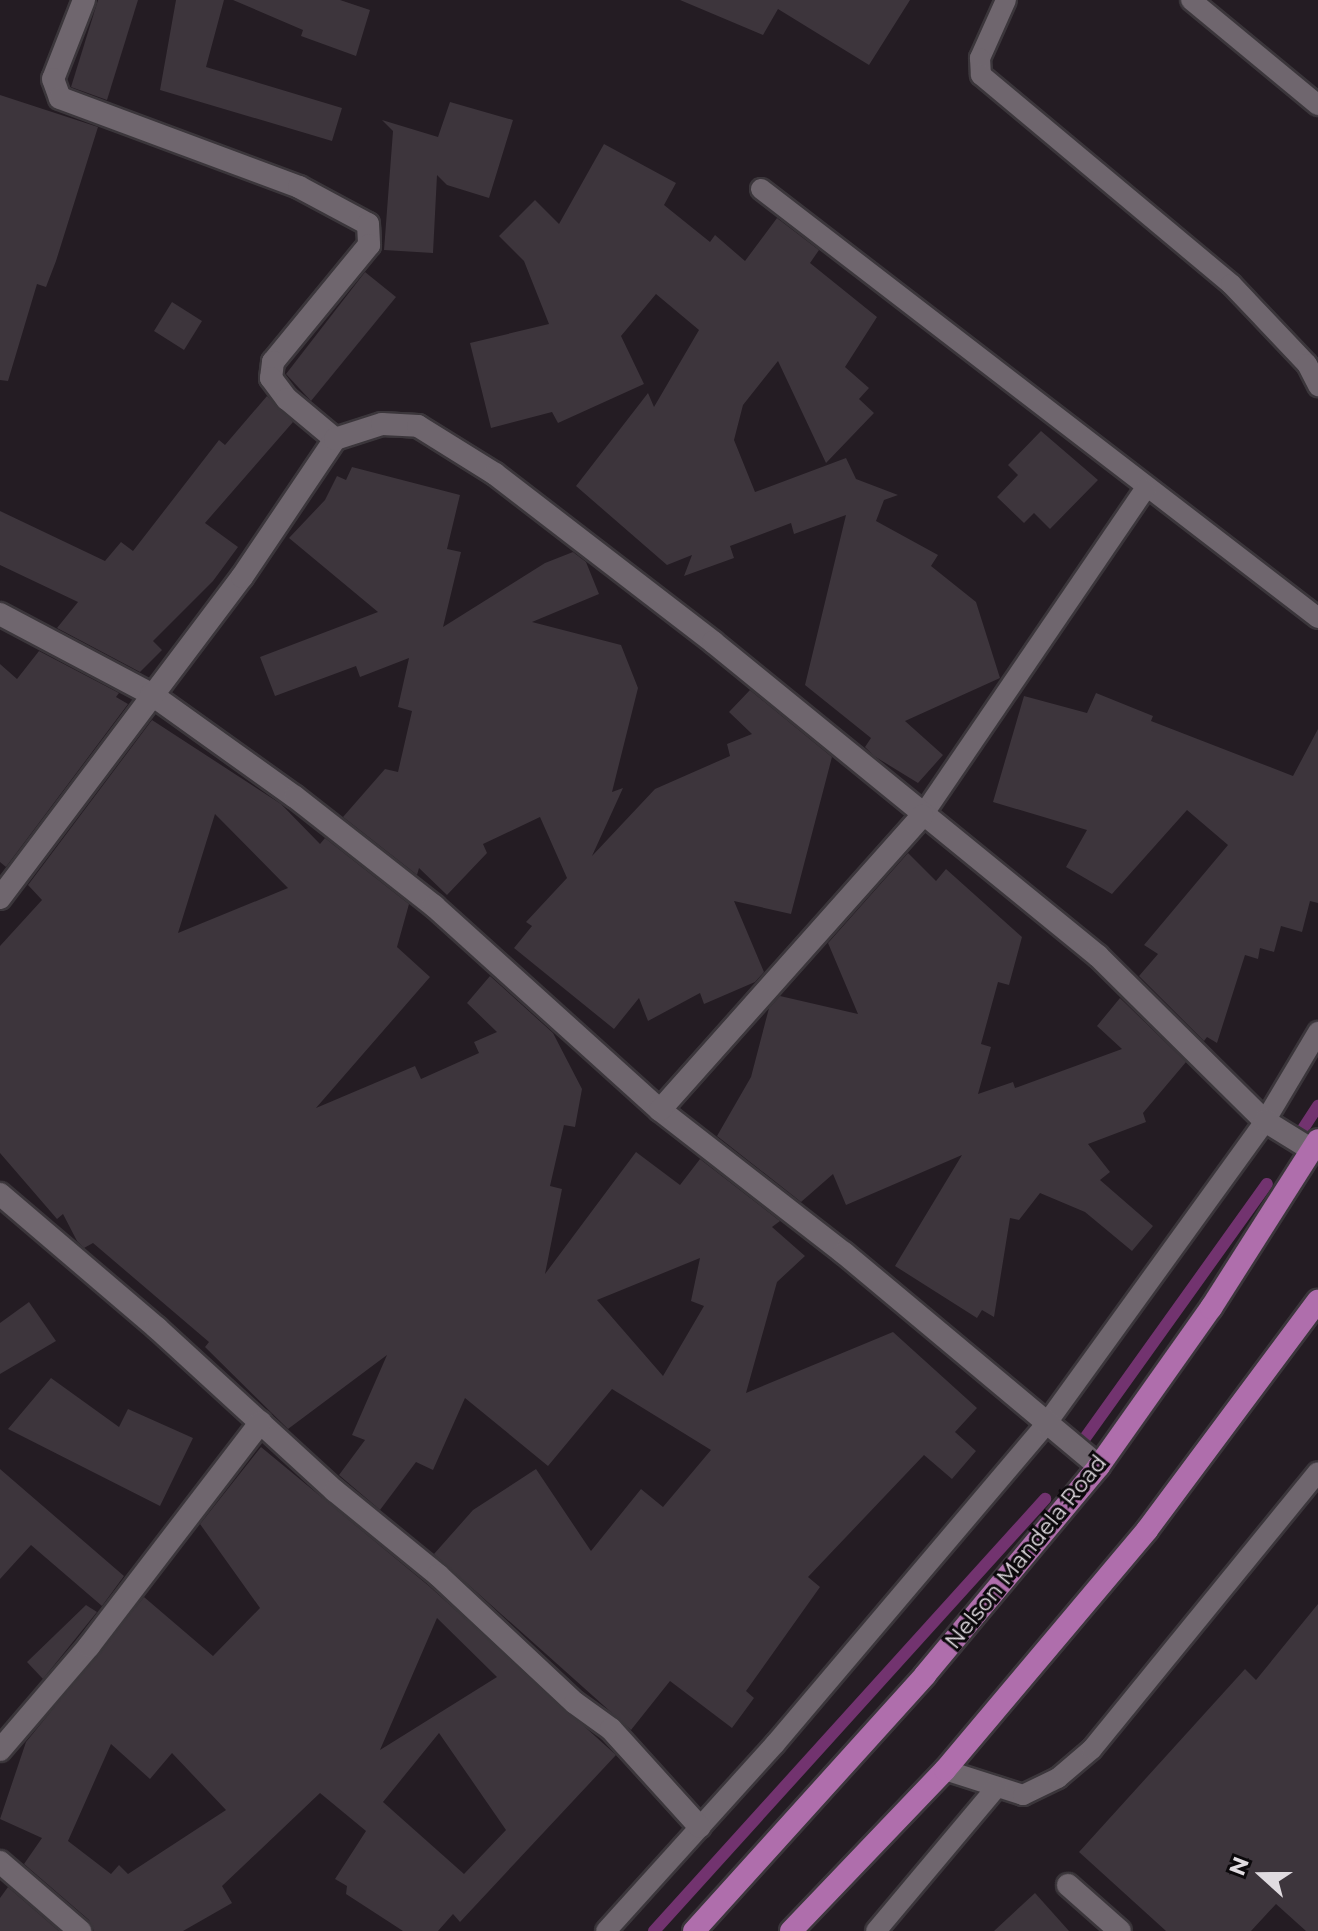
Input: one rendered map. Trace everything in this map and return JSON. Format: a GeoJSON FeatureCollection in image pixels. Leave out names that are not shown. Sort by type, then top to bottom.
{"type":"FeatureCollection","features":[{"type":"Feature","properties":{"kind":"main road","name":"Nelson Mandela Road"},"geometry":{"type":"LineString","coordinates":[[694,1931],[925,1675],[1099,1466],[1211,1308],[1315,1145]]}},
{"type":"Feature","properties":{"kind":"main road"},"geometry":{"type":"LineString","coordinates":[[791,1931],[945,1770],[1147,1530],[1318,1301]]}},
{"type":"Feature","properties":{"kind":"street"},"geometry":{"type":"LineString","coordinates":[[84,0],[53,79],[60,98],[299,187],[368,224],[369,245],[273,362],[271,378],[287,399],[335,439]]}},
{"type":"Feature","properties":{"kind":"street"},"geometry":{"type":"LineString","coordinates":[[0,898],[242,577],[335,439],[382,424],[418,426],[452,445],[713,642],[922,816],[1098,956],[1265,1121],[1315,1145]]}},
{"type":"Feature","properties":{"kind":"street"},"geometry":{"type":"LineString","coordinates":[[0,614],[151,694],[295,797],[434,906],[660,1110],[844,1253],[1099,1466]]}},
{"type":"Feature","properties":{"kind":"street"},"geometry":{"type":"LineString","coordinates":[[660,1110],[922,816]]}},
{"type":"Feature","properties":{"kind":"street"},"geometry":{"type":"LineString","coordinates":[[0,1194],[438,1575],[575,1703],[611,1729],[700,1827]]}},
{"type":"Feature","properties":{"kind":"street"},"geometry":{"type":"LineString","coordinates":[[0,1750],[89,1646],[261,1422]]}},
{"type":"Feature","properties":{"kind":"street"},"geometry":{"type":"LineString","coordinates":[[0,1862],[80,1931]]}},
{"type":"Feature","properties":{"kind":"street"},"geometry":{"type":"LineString","coordinates":[[1068,1885],[1120,1931]]}},
{"type":"Feature","properties":{"kind":"lane"},"geometry":{"type":"LineString","coordinates":[[1006,0],[980,58],[981,75],[1231,284],[1307,364],[1318,386]]}},
{"type":"Feature","properties":{"kind":"lane"},"geometry":{"type":"LineString","coordinates":[[1191,0],[1318,105]]}},
{"type":"Feature","properties":{"kind":"lane"},"geometry":{"type":"LineString","coordinates":[[761,189],[1145,489],[1318,618]]}},
{"type":"Feature","properties":{"kind":"lane"},"geometry":{"type":"LineString","coordinates":[[922,816],[1145,489]]}},
{"type":"Feature","properties":{"kind":"lane"},"geometry":{"type":"LineString","coordinates":[[606,1931],[700,1827],[1046,1424],[1265,1121],[1318,1032]]}},
{"type":"Feature","properties":{"kind":"lane"},"geometry":{"type":"LineString","coordinates":[[945,1770],[1023,1795],[1058,1778],[1092,1749],[1318,1472]]}},
{"type":"Feature","properties":{"kind":"lane"},"geometry":{"type":"LineString","coordinates":[[876,1931],[997,1787]]}},
{"type":"Feature","properties":{"kind":"building"},"geometry":{"type":"Polygon","coordinates":[[[98,0],[138,0],[107,100],[71,87],[98,0]]]}},
{"type":"Feature","properties":{"kind":"building"},"geometry":{"type":"Polygon","coordinates":[[[176,0],[224,0],[206,67],[342,108],[332,141],[160,90],[176,0]]]}},
{"type":"Feature","properties":{"kind":"building"},"geometry":{"type":"Polygon","coordinates":[[[233,0],[340,0],[370,10],[356,56],[301,36],[303,30],[233,0]]]}},
{"type":"Feature","properties":{"kind":"building"},"geometry":{"type":"Polygon","coordinates":[[[680,0],[910,0],[869,65],[778,9],[763,35],[680,0]]]}},
{"type":"Feature","properties":{"kind":"building"},"geometry":{"type":"Polygon","coordinates":[[[0,95],[98,127],[56,261],[46,287],[37,284],[8,381],[0,380],[0,95]]]}},
{"type":"Feature","properties":{"kind":"building"},"geometry":{"type":"Polygon","coordinates":[[[450,102],[513,120],[489,198],[447,185],[437,175],[433,253],[384,250],[393,131],[382,120],[438,137],[450,102]]]}},
{"type":"Feature","properties":{"kind":"building"},"geometry":{"type":"Polygon","coordinates":[[[604,144],[676,183],[664,205],[710,242],[715,235],[745,261],[777,218],[819,250],[810,263],[877,317],[845,367],[869,388],[859,399],[874,413],[826,463],[778,361],[743,405],[734,440],[755,492],[846,458],[856,479],[898,495],[884,500],[876,521],[938,555],[931,566],[976,602],[1000,678],[905,721],[943,755],[918,783],[874,756],[865,747],[871,738],[805,685],[846,515],[794,534],[791,523],[730,546],[734,558],[684,576],[692,555],[667,565],[576,486],[648,393],[654,407],[699,330],[656,294],[621,336],[644,384],[558,423],[552,412],[491,428],[470,343],[549,324],[524,261],[499,236],[535,200],[559,224],[604,144]]]}},
{"type":"Feature","properties":{"kind":"building"},"geometry":{"type":"Polygon","coordinates":[[[365,272],[396,297],[311,401],[286,374],[365,272]]]}},
{"type":"Feature","properties":{"kind":"building"},"geometry":{"type":"Polygon","coordinates":[[[172,302],[202,321],[184,350],[154,331],[172,302]]]}},
{"type":"Feature","properties":{"kind":"building"},"geometry":{"type":"Polygon","coordinates":[[[267,396],[293,422],[205,523],[238,547],[213,581],[153,641],[162,650],[140,672],[57,628],[78,602],[0,565],[0,511],[105,561],[121,542],[133,551],[219,440],[225,445],[267,396]]]}},
{"type":"Feature","properties":{"kind":"building"},"geometry":{"type":"Polygon","coordinates":[[[1041,431],[1098,480],[1050,529],[1034,513],[1024,523],[997,497],[1018,475],[1008,465],[1041,431]]]}},
{"type":"Feature","properties":{"kind":"building"},"geometry":{"type":"Polygon","coordinates":[[[352,467],[460,495],[447,549],[461,552],[443,627],[545,563],[573,552],[586,562],[599,594],[532,622],[621,645],[638,688],[612,792],[623,788],[592,856],[655,789],[730,756],[727,744],[752,734],[729,712],[750,690],[832,757],[791,914],[734,901],[764,972],[755,982],[704,1004],[700,993],[648,1021],[639,998],[614,1029],[514,948],[532,926],[526,922],[567,878],[540,817],[483,844],[487,853],[447,895],[419,868],[417,875],[343,817],[385,769],[398,772],[412,711],[398,707],[409,658],[360,677],[356,666],[275,696],[260,657],[378,612],[289,538],[325,500],[337,476],[346,480],[352,467]]]}},
{"type":"Feature","properties":{"kind":"building"},"geometry":{"type":"Polygon","coordinates":[[[39,651],[119,693],[116,697],[128,704],[6,867],[0,862],[0,664],[17,679],[39,651]]]}},
{"type":"Feature","properties":{"kind":"building"},"geometry":{"type":"Polygon","coordinates":[[[1096,693],[1153,716],[1151,721],[1293,776],[1318,729],[1318,903],[1310,901],[1302,932],[1281,926],[1274,952],[1260,948],[1258,959],[1245,955],[1217,1043],[1207,1037],[1204,1041],[1139,976],[1158,954],[1144,945],[1228,845],[1187,810],[1112,894],[1066,867],[1087,830],[993,802],[1024,696],[1087,713],[1096,693]]]}},
{"type":"Feature","properties":{"kind":"building"},"geometry":{"type":"Polygon","coordinates":[[[152,720],[281,804],[320,844],[325,838],[409,904],[397,947],[430,977],[316,1108],[415,1066],[421,1079],[479,1053],[474,1042],[497,1032],[467,1003],[490,976],[553,1033],[582,1089],[575,1127],[564,1125],[550,1186],[562,1189],[545,1274],[636,1152],[680,1185],[700,1159],[780,1221],[772,1227],[805,1256],[777,1282],[746,1393],[893,1332],[977,1408],[955,1432],[976,1451],[952,1479],[924,1455],[808,1577],[820,1587],[746,1691],[754,1698],[732,1728],[670,1681],[631,1730],[434,1554],[473,1510],[536,1469],[591,1551],[641,1489],[663,1507],[711,1450],[612,1389],[548,1466],[465,1398],[433,1470],[416,1462],[380,1510],[339,1475],[365,1440],[352,1435],[387,1355],[288,1429],[205,1347],[209,1342],[93,1243],[84,1248],[63,1214],[57,1219],[0,1153],[0,946],[42,900],[28,885],[152,720]],[[215,814],[178,933],[288,888],[215,814]],[[700,1258],[597,1300],[663,1376],[704,1306],[691,1301],[700,1258]]]}},
{"type":"Feature","properties":{"kind":"building"},"geometry":{"type":"Polygon","coordinates":[[[908,853],[936,881],[946,869],[1022,937],[1009,985],[998,982],[981,1044],[991,1047],[978,1094],[1013,1082],[1015,1088],[1122,1049],[1097,1026],[1120,998],[1186,1062],[1143,1113],[1146,1122],[1088,1144],[1110,1172],[1100,1180],[1153,1226],[1132,1251],[1085,1212],[1040,1193],[1019,1220],[1010,1218],[994,1317],[982,1310],[977,1318],[895,1266],[962,1155],[846,1205],[833,1174],[801,1202],[717,1136],[751,1077],[769,1008],[780,996],[858,1014],[828,943],[908,853]]]}},
{"type":"Feature","properties":{"kind":"building"},"geometry":{"type":"Polygon","coordinates":[[[29,1302],[56,1341],[0,1374],[0,1323],[29,1302]]]}},
{"type":"Feature","properties":{"kind":"building"},"geometry":{"type":"Polygon","coordinates":[[[51,1378],[119,1427],[128,1409],[193,1438],[160,1506],[8,1429],[51,1378]]]}},
{"type":"Feature","properties":{"kind":"building"},"geometry":{"type":"Polygon","coordinates":[[[261,1447],[429,1586],[616,1755],[460,1922],[453,1914],[438,1931],[403,1931],[346,1894],[347,1886],[335,1879],[366,1831],[320,1793],[222,1886],[232,1903],[183,1931],[94,1931],[89,1920],[24,1864],[42,1838],[0,1819],[26,1742],[144,1597],[213,1656],[260,1608],[200,1524],[261,1447]],[[437,1618],[380,1750],[497,1677],[437,1618]],[[439,1733],[383,1802],[464,1874],[506,1830],[439,1733]],[[111,1744],[68,1841],[111,1874],[119,1865],[128,1874],[226,1810],[172,1753],[150,1779],[111,1744]]]}},
{"type":"Feature","properties":{"kind":"building"},"geometry":{"type":"Polygon","coordinates":[[[0,1469],[124,1576],[102,1606],[31,1545],[0,1579],[0,1469]]]}},
{"type":"Feature","properties":{"kind":"building"},"geometry":{"type":"Polygon","coordinates":[[[1318,1604],[1318,1931],[1306,1931],[1276,1904],[1251,1931],[1166,1931],[1079,1852],[1245,1669],[1256,1680],[1318,1604]]]}},
{"type":"Feature","properties":{"kind":"building"},"geometry":{"type":"Polygon","coordinates":[[[86,1605],[97,1612],[43,1679],[27,1662],[86,1605]]]}},
{"type":"Feature","properties":{"kind":"building"},"geometry":{"type":"Polygon","coordinates":[[[8,1887],[59,1931],[0,1931],[0,1898],[8,1887]]]}},
{"type":"Feature","properties":{"kind":"building"},"geometry":{"type":"Polygon","coordinates":[[[1035,1893],[1069,1931],[994,1931],[1035,1893]]]}},
{"type":"Feature","properties":{"kind":"waterway"},"geometry":{"type":"LineString","coordinates":[[1299,1135],[1318,1106]]}},
{"type":"Feature","properties":{"kind":"waterway"},"geometry":{"type":"LineString","coordinates":[[1080,1445],[1267,1184]]}},
{"type":"Feature","properties":{"kind":"waterway"},"geometry":{"type":"LineString","coordinates":[[654,1931],[1045,1499]]}}]}
